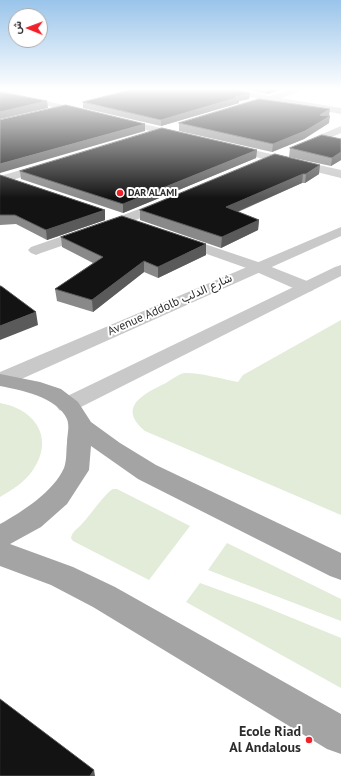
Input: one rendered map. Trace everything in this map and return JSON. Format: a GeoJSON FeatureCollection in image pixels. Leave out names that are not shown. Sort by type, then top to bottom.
{"type":"FeatureCollection","features":[{"type":"Feature","properties":{"kind":"main road"},"geometry":{"type":"LineString","coordinates":[[0,380],[32,386],[49,392],[111,449],[148,472],[341,567]]}},
{"type":"Feature","properties":{"kind":"main road"},"geometry":{"type":"LineString","coordinates":[[0,536],[12,532],[41,512],[64,490],[77,468],[74,415]]}},
{"type":"Feature","properties":{"kind":"main road"},"geometry":{"type":"LineString","coordinates":[[0,553],[62,576],[104,596],[341,734]]}},
{"type":"Feature","properties":{"kind":"street"},"geometry":{"type":"LineString","coordinates":[[138,125],[198,140]]}},
{"type":"Feature","properties":{"kind":"street"},"geometry":{"type":"LineString","coordinates":[[138,138],[182,125]]}},
{"type":"Feature","properties":{"kind":"street"},"geometry":{"type":"LineString","coordinates":[[252,167],[341,129]]}},
{"type":"Feature","properties":{"kind":"street"},"geometry":{"type":"LineString","coordinates":[[221,146],[341,174]]}},
{"type":"Feature","properties":{"kind":"street"},"geometry":{"type":"LineString","coordinates":[[2,178],[57,163]]}},
{"type":"Feature","properties":{"kind":"street"},"geometry":{"type":"LineString","coordinates":[[2,178],[27,186]]}},
{"type":"Feature","properties":{"kind":"street"},"geometry":{"type":"LineString","coordinates":[[36,250],[123,220],[180,197]]}},
{"type":"Feature","properties":{"kind":"street"},"geometry":{"type":"LineString","coordinates":[[101,212],[146,228]]}},
{"type":"Feature","properties":{"kind":"street","name":"Avenue Addolb شارع الدلب"},"geometry":{"type":"LineString","coordinates":[[0,380],[341,231]]}},
{"type":"Feature","properties":{"kind":"street"},"geometry":{"type":"LineString","coordinates":[[168,236],[258,267],[306,287]]}},
{"type":"Feature","properties":{"kind":"street"},"geometry":{"type":"LineString","coordinates":[[74,415],[306,287],[341,270]]}},
{"type":"Feature","properties":{"kind":"green space"},"geometry":{"type":"Polygon","coordinates":[[[341,320],[341,515],[145,431],[137,423],[133,416],[133,409],[141,398],[180,374],[199,374],[238,382],[243,375],[341,320]]]}},
{"type":"Feature","properties":{"kind":"green space"},"geometry":{"type":"Polygon","coordinates":[[[0,403],[12,406],[32,418],[38,427],[42,447],[39,458],[30,474],[9,492],[0,497],[0,403]]]}},
{"type":"Feature","properties":{"kind":"green space"},"geometry":{"type":"Polygon","coordinates":[[[113,489],[117,489],[190,526],[149,580],[73,541],[71,538],[72,534],[113,489]]]}},
{"type":"Feature","properties":{"kind":"green space"},"geometry":{"type":"Polygon","coordinates":[[[227,543],[341,599],[341,621],[208,570],[227,543]]]}},
{"type":"Feature","properties":{"kind":"green space"},"geometry":{"type":"Polygon","coordinates":[[[200,583],[258,604],[341,638],[341,688],[186,602],[200,583]]]}},
{"type":"Feature","properties":{"kind":"building"},"geometry":{"type":"Polygon","coordinates":[[[0,125],[141,125],[0,164],[0,125]]]}},
{"type":"Feature","properties":{"kind":"building"},"geometry":{"type":"Polygon","coordinates":[[[189,125],[315,125],[305,131],[273,144],[189,125]]]}},
{"type":"Feature","properties":{"kind":"building"},"geometry":{"type":"Polygon","coordinates":[[[162,128],[257,150],[123,204],[20,171],[162,128]]]}},
{"type":"Feature","properties":{"kind":"building"},"geometry":{"type":"Polygon","coordinates":[[[322,135],[341,139],[341,152],[332,158],[290,148],[322,135]]]}},
{"type":"Feature","properties":{"kind":"building"},"geometry":{"type":"Polygon","coordinates":[[[275,154],[320,165],[306,174],[226,207],[259,220],[222,237],[140,210],[275,154]]]}},
{"type":"Feature","properties":{"kind":"building"},"geometry":{"type":"Polygon","coordinates":[[[0,175],[105,210],[46,230],[15,215],[0,215],[0,175]]]}},
{"type":"Feature","properties":{"kind":"building"},"geometry":{"type":"Polygon","coordinates":[[[122,216],[206,244],[158,267],[144,261],[92,300],[55,289],[103,257],[61,237],[122,216]]]}},
{"type":"Feature","properties":{"kind":"building"},"geometry":{"type":"Polygon","coordinates":[[[1,286],[36,312],[0,326],[1,286]]]}},
{"type":"Feature","properties":{"kind":"building"},"geometry":{"type":"Polygon","coordinates":[[[0,699],[94,770],[90,776],[0,776],[0,699]]]}},
{"type":"Feature","properties":{"kind":"place","name":"DAR ALAMI"},"geometry":{"type":"Point","coordinates":[120,193]}},
{"type":"Feature","properties":{"kind":"place","name":"Ecole Riad Al Andalous"},"geometry":{"type":"Point","coordinates":[309,740]}}]}
